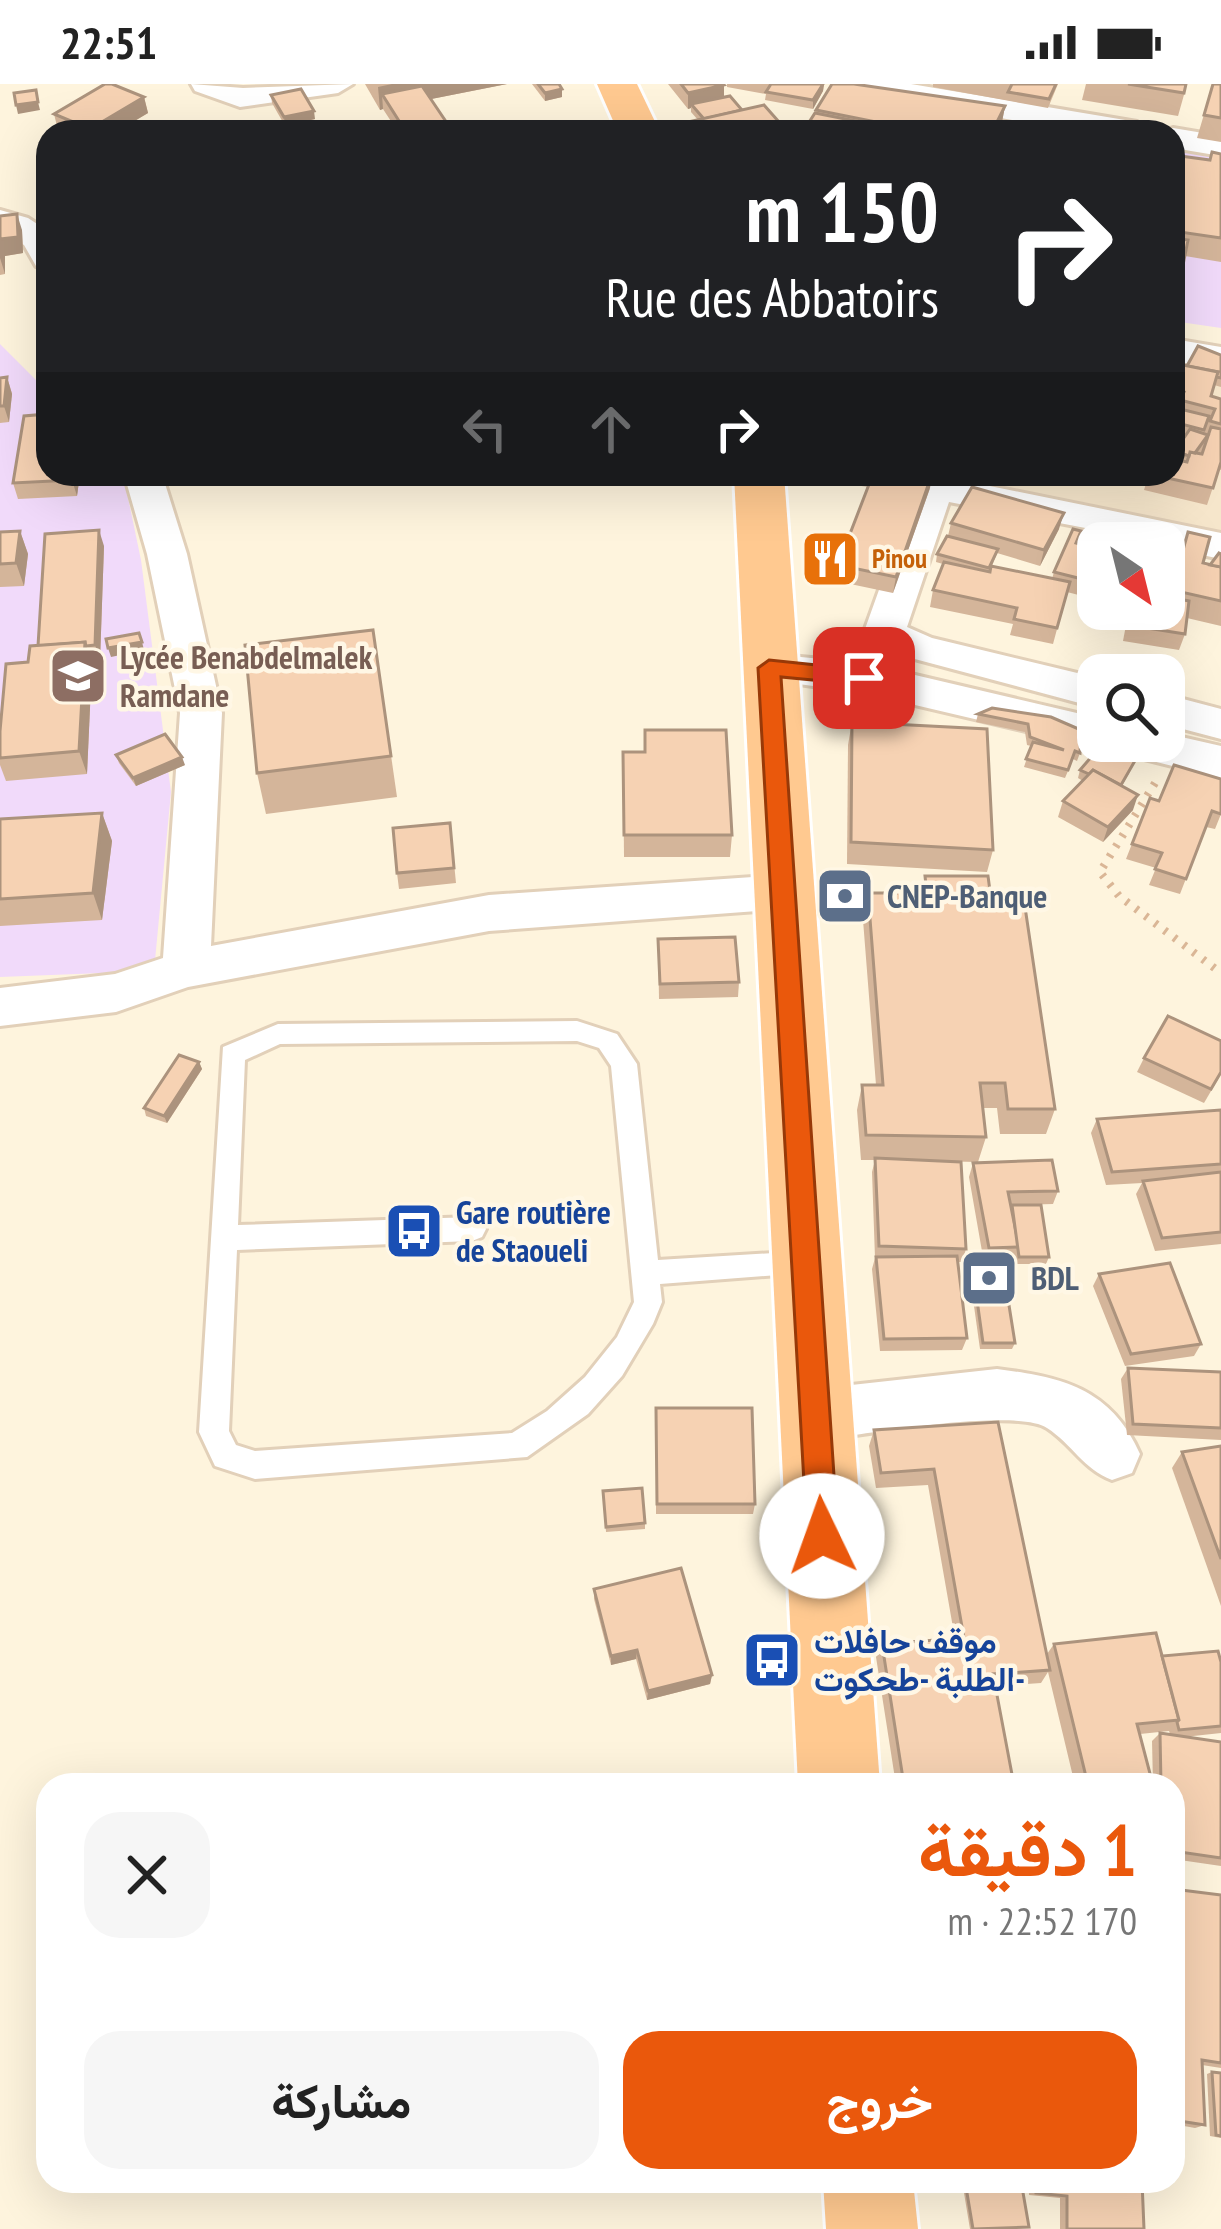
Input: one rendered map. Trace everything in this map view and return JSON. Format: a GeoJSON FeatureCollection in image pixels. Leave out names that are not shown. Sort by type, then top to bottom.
{"type":"FeatureCollection","features":[{"type":"Feature","properties":{"kind":"highway"},"geometry":{"type":"LineString","coordinates":[[617,84],[633,120]]}},
{"type":"Feature","properties":{"kind":"highway"},"geometry":{"type":"LineString","coordinates":[[760,486],[838,1773]]}},
{"type":"Feature","properties":{"kind":"highway"},"geometry":{"type":"LineString","coordinates":[[869,2193],[872,2229]]}},
{"type":"Feature","properties":{"kind":"street"},"geometry":{"type":"LineString","coordinates":[[206,84],[240,98],[338,84]]}},
{"type":"Feature","properties":{"kind":"street"},"geometry":{"type":"LineString","coordinates":[[856,84],[914,88],[1040,120]]}},
{"type":"Feature","properties":{"kind":"street"},"geometry":{"type":"LineString","coordinates":[[1065,120],[1073,84]]}},
{"type":"Feature","properties":{"kind":"street"},"geometry":{"type":"LineString","coordinates":[[1185,140],[1221,146]]}},
{"type":"Feature","properties":{"kind":"street"},"geometry":{"type":"LineString","coordinates":[[0,204],[36,217]]}},
{"type":"Feature","properties":{"kind":"street"},"geometry":{"type":"LineString","coordinates":[[0,220],[24,227],[36,239]]}},
{"type":"Feature","properties":{"kind":"street"},"geometry":{"type":"LineString","coordinates":[[1185,352],[1221,358]]}},
{"type":"Feature","properties":{"kind":"street"},"geometry":{"type":"LineString","coordinates":[[147,486],[167,554],[201,713],[185,969]]}},
{"type":"Feature","properties":{"kind":"street"},"geometry":{"type":"LineString","coordinates":[[922,486],[1221,546]]}},
{"type":"Feature","properties":{"kind":"street"},"geometry":{"type":"LineString","coordinates":[[934,489],[886,629],[896,640],[922,650],[1077,688]]}},
{"type":"Feature","properties":{"kind":"street"},"geometry":{"type":"LineString","coordinates":[[769,668],[864,678],[1077,728]]}},
{"type":"Feature","properties":{"kind":"street"},"geometry":{"type":"LineString","coordinates":[[1185,715],[1221,724]]}},
{"type":"Feature","properties":{"kind":"street"},"geometry":{"type":"LineString","coordinates":[[1185,754],[1221,762]]}},
{"type":"Feature","properties":{"kind":"street"},"geometry":{"type":"LineString","coordinates":[[0,1007],[116,993],[185,969],[489,914],[784,892]]}},
{"type":"Feature","properties":{"kind":"street"},"geometry":{"type":"LineString","coordinates":[[815,1415],[997,1394],[1059,1402],[1112,1454]]}},
{"type":"Feature","properties":{"kind":"lane"},"geometry":{"type":"LineString","coordinates":[[577,1031],[608,1041],[624,1064],[648,1302],[606,1375],[544,1434],[530,1441],[516,1447],[256,1465],[226,1456],[214,1432],[223,1238],[232,1054],[278,1034],[577,1031]]}},
{"type":"Feature","properties":{"kind":"lane"},"geometry":{"type":"LineString","coordinates":[[223,1238],[472,1229]]}},
{"type":"Feature","properties":{"kind":"lane"},"geometry":{"type":"LineString","coordinates":[[645,1273],[806,1263]]}},
{"type":"Feature","properties":{"kind":"path"},"geometry":{"type":"LineString","coordinates":[[1167,762],[1100,872],[1119,896],[1221,973]]}},
{"type":"Feature","properties":{"kind":"shaded area"},"geometry":{"type":"Polygon","coordinates":[[[1185,148],[1221,154],[1221,328],[1185,323],[1185,148]]]}},
{"type":"Feature","properties":{"kind":"shaded area","name":"Lycée Benabdelmalek Ramdane"},"geometry":{"type":"Polygon","coordinates":[[[0,344],[36,380],[36,486],[126,486],[141,560],[171,792],[154,971],[0,977],[0,344]]]}},
{"type":"Feature","properties":{"kind":"shaded area"},"geometry":{"type":"Polygon","coordinates":[[[1185,372],[1221,379],[1221,534],[1185,527],[1185,522],[1161,522],[980,486],[1185,486],[1185,372]]]}},
{"type":"Feature","properties":{"kind":"building"},"geometry":{"type":"Polygon","coordinates":[[[105,84],[144,97],[105,120],[68,120],[54,114],[105,84]]]}},
{"type":"Feature","properties":{"kind":"building"},"geometry":{"type":"Polygon","coordinates":[[[538,84],[559,84],[562,89],[545,93],[538,84]]]}},
{"type":"Feature","properties":{"kind":"building"},"geometry":{"type":"Polygon","coordinates":[[[681,84],[723,84],[724,85],[688,93],[681,84]]]}},
{"type":"Feature","properties":{"kind":"building"},"geometry":{"type":"Polygon","coordinates":[[[771,84],[823,84],[813,100],[766,92],[771,84]]]}},
{"type":"Feature","properties":{"kind":"building"},"geometry":{"type":"Polygon","coordinates":[[[832,84],[1005,106],[998,120],[866,120],[816,110],[832,84]]]}},
{"type":"Feature","properties":{"kind":"building"},"geometry":{"type":"Polygon","coordinates":[[[1012,84],[1056,84],[1049,99],[1008,92],[1012,84]]]}},
{"type":"Feature","properties":{"kind":"building"},"geometry":{"type":"Polygon","coordinates":[[[1128,84],[1186,84],[1184,93],[1128,84]]]}},
{"type":"Feature","properties":{"kind":"building"},"geometry":{"type":"Polygon","coordinates":[[[1213,84],[1221,84],[1221,118],[1204,115],[1213,84]]]}},
{"type":"Feature","properties":{"kind":"building"},"geometry":{"type":"Polygon","coordinates":[[[422,86],[445,120],[398,120],[382,94],[422,86]]]}},
{"type":"Feature","properties":{"kind":"building"},"geometry":{"type":"Polygon","coordinates":[[[301,89],[314,111],[284,117],[271,95],[301,89]]]}},
{"type":"Feature","properties":{"kind":"building"},"geometry":{"type":"Polygon","coordinates":[[[36,90],[38,102],[16,105],[14,93],[36,90]]]}},
{"type":"Feature","properties":{"kind":"building"},"geometry":{"type":"Polygon","coordinates":[[[730,96],[742,110],[704,119],[691,104],[730,96]]]}},
{"type":"Feature","properties":{"kind":"building"},"geometry":{"type":"Polygon","coordinates":[[[764,105],[777,120],[697,120],[764,105]]]}},
{"type":"Feature","properties":{"kind":"building"},"geometry":{"type":"Polygon","coordinates":[[[815,113],[850,120],[810,120],[815,113]]]}},
{"type":"Feature","properties":{"kind":"building"},"geometry":{"type":"Polygon","coordinates":[[[1212,152],[1221,154],[1221,238],[1185,233],[1185,157],[1210,160],[1212,152]]]}},
{"type":"Feature","properties":{"kind":"building"},"geometry":{"type":"Polygon","coordinates":[[[17,214],[18,237],[0,239],[0,216],[17,214]]]}},
{"type":"Feature","properties":{"kind":"building"},"geometry":{"type":"Polygon","coordinates":[[[1198,346],[1221,355],[1221,378],[1216,377],[1218,372],[1187,366],[1198,346]]]}},
{"type":"Feature","properties":{"kind":"building"},"geometry":{"type":"Polygon","coordinates":[[[1185,365],[1218,372],[1211,396],[1221,399],[1221,424],[1210,421],[1215,409],[1185,401],[1185,365]]]}},
{"type":"Feature","properties":{"kind":"building"},"geometry":{"type":"Polygon","coordinates":[[[7,377],[4,406],[0,406],[0,378],[7,377]]]}},
{"type":"Feature","properties":{"kind":"building"},"geometry":{"type":"Polygon","coordinates":[[[1185,410],[1209,416],[1204,430],[1185,425],[1185,410]]]}},
{"type":"Feature","properties":{"kind":"building"},"geometry":{"type":"Polygon","coordinates":[[[36,415],[36,482],[13,483],[24,416],[36,415]]]}},
{"type":"Feature","properties":{"kind":"building"},"geometry":{"type":"Polygon","coordinates":[[[1211,427],[1221,429],[1221,462],[1213,488],[1185,482],[1190,452],[1202,454],[1211,427]]]}},
{"type":"Feature","properties":{"kind":"building"},"geometry":{"type":"Polygon","coordinates":[[[1190,429],[1208,435],[1189,456],[1185,455],[1190,429]]]}},
{"type":"Feature","properties":{"kind":"building"},"geometry":{"type":"Polygon","coordinates":[[[868,486],[928,486],[896,577],[838,565],[868,486]]]}},
{"type":"Feature","properties":{"kind":"building"},"geometry":{"type":"Polygon","coordinates":[[[972,487],[1064,513],[1044,550],[951,523],[972,487]]]}},
{"type":"Feature","properties":{"kind":"building"},"geometry":{"type":"Polygon","coordinates":[[[1073,529],[1077,530],[1077,578],[1054,572],[1073,529]]]}},
{"type":"Feature","properties":{"kind":"building"},"geometry":{"type":"Polygon","coordinates":[[[99,530],[95,645],[38,646],[45,534],[99,530]]]}},
{"type":"Feature","properties":{"kind":"building"},"geometry":{"type":"Polygon","coordinates":[[[20,531],[16,563],[0,564],[0,532],[20,531]]]}},
{"type":"Feature","properties":{"kind":"building"},"geometry":{"type":"Polygon","coordinates":[[[1188,532],[1210,537],[1203,563],[1221,567],[1221,601],[1185,593],[1188,532]]]}},
{"type":"Feature","properties":{"kind":"building"},"geometry":{"type":"Polygon","coordinates":[[[947,536],[998,549],[989,568],[937,554],[947,536]]]}},
{"type":"Feature","properties":{"kind":"building"},"geometry":{"type":"Polygon","coordinates":[[[944,562],[1070,582],[1057,628],[1014,619],[1017,608],[933,590],[944,562]]]}},
{"type":"Feature","properties":{"kind":"building"},"geometry":{"type":"Polygon","coordinates":[[[1185,600],[1189,601],[1185,634],[1160,630],[1185,630],[1185,600]]]}},
{"type":"Feature","properties":{"kind":"building"},"geometry":{"type":"Polygon","coordinates":[[[373,630],[391,756],[257,773],[245,645],[373,630]]]}},
{"type":"Feature","properties":{"kind":"building"},"geometry":{"type":"Polygon","coordinates":[[[139,633],[142,642],[108,648],[106,639],[139,633]]]}},
{"type":"Feature","properties":{"kind":"building"},"geometry":{"type":"Polygon","coordinates":[[[85,642],[79,751],[0,758],[6,664],[28,662],[30,646],[85,642]]]}},
{"type":"Feature","properties":{"kind":"building"},"geometry":{"type":"Polygon","coordinates":[[[992,708],[1051,717],[1077,728],[1077,752],[1068,770],[1026,759],[1033,742],[1064,750],[1030,737],[1028,724],[978,714],[992,708]]]}},
{"type":"Feature","properties":{"kind":"building"},"geometry":{"type":"Polygon","coordinates":[[[852,722],[987,729],[993,850],[851,842],[852,722]]]}},
{"type":"Feature","properties":{"kind":"building"},"geometry":{"type":"Polygon","coordinates":[[[645,730],[726,730],[732,835],[624,835],[623,752],[645,752],[645,730]]]}},
{"type":"Feature","properties":{"kind":"building"},"geometry":{"type":"Polygon","coordinates":[[[165,734],[182,757],[133,778],[116,755],[165,734]]]}},
{"type":"Feature","properties":{"kind":"building"},"geometry":{"type":"Polygon","coordinates":[[[1087,762],[1134,762],[1121,785],[1093,770],[1089,774],[1080,770],[1087,762]]]}},
{"type":"Feature","properties":{"kind":"building"},"geometry":{"type":"Polygon","coordinates":[[[1174,765],[1221,779],[1221,814],[1212,811],[1186,879],[1155,869],[1162,853],[1132,844],[1150,798],[1159,801],[1174,765]]]}},
{"type":"Feature","properties":{"kind":"building"},"geometry":{"type":"Polygon","coordinates":[[[1093,770],[1138,795],[1108,827],[1063,801],[1093,770]]]}},
{"type":"Feature","properties":{"kind":"building"},"geometry":{"type":"Polygon","coordinates":[[[102,813],[93,893],[0,899],[0,819],[102,813]]]}},
{"type":"Feature","properties":{"kind":"building"},"geometry":{"type":"Polygon","coordinates":[[[450,823],[454,868],[397,873],[393,828],[450,823]]]}},
{"type":"Feature","properties":{"kind":"building"},"geometry":{"type":"Polygon","coordinates":[[[925,876],[988,876],[992,906],[1025,907],[1055,1109],[1008,1109],[1005,1083],[980,1083],[986,1137],[866,1135],[862,1085],[883,1085],[868,893],[896,893],[895,884],[926,885],[925,876]]]}},
{"type":"Feature","properties":{"kind":"building"},"geometry":{"type":"Polygon","coordinates":[[[735,937],[739,982],[660,984],[658,939],[735,937]]]}},
{"type":"Feature","properties":{"kind":"building"},"geometry":{"type":"Polygon","coordinates":[[[1168,1016],[1221,1041],[1221,1072],[1211,1089],[1144,1058],[1168,1016]]]}},
{"type":"Feature","properties":{"kind":"building"},"geometry":{"type":"Polygon","coordinates":[[[179,1055],[199,1062],[164,1116],[144,1108],[179,1055]]]}},
{"type":"Feature","properties":{"kind":"building"},"geometry":{"type":"Polygon","coordinates":[[[1221,1110],[1221,1164],[1112,1172],[1097,1119],[1221,1110]]]}},
{"type":"Feature","properties":{"kind":"building"},"geometry":{"type":"Polygon","coordinates":[[[875,1158],[961,1162],[966,1249],[879,1246],[875,1158]]]}},
{"type":"Feature","properties":{"kind":"building"},"geometry":{"type":"Polygon","coordinates":[[[1052,1160],[1058,1191],[1008,1192],[1019,1247],[989,1248],[973,1163],[1052,1160]]]}},
{"type":"Feature","properties":{"kind":"building"},"geometry":{"type":"Polygon","coordinates":[[[1221,1172],[1221,1232],[1162,1238],[1143,1181],[1221,1172]]]}},
{"type":"Feature","properties":{"kind":"building"},"geometry":{"type":"Polygon","coordinates":[[[1012,1205],[1041,1205],[1049,1257],[1019,1257],[1012,1205]]]}},
{"type":"Feature","properties":{"kind":"building"},"geometry":{"type":"Polygon","coordinates":[[[957,1256],[967,1338],[884,1339],[876,1257],[957,1256]]]}},
{"type":"Feature","properties":{"kind":"building","name":"BDL"},"geometry":{"type":"Polygon","coordinates":[[[969,1257],[1011,1258],[1014,1286],[971,1284],[969,1257]]]}},
{"type":"Feature","properties":{"kind":"building"},"geometry":{"type":"Polygon","coordinates":[[[1170,1263],[1201,1344],[1131,1354],[1099,1274],[1170,1263]]]}},
{"type":"Feature","properties":{"kind":"building"},"geometry":{"type":"Polygon","coordinates":[[[1008,1299],[1015,1343],[983,1343],[977,1300],[1008,1299]]]}},
{"type":"Feature","properties":{"kind":"building"},"geometry":{"type":"Polygon","coordinates":[[[1128,1368],[1221,1372],[1221,1428],[1133,1424],[1128,1368]]]}},
{"type":"Feature","properties":{"kind":"building"},"geometry":{"type":"Polygon","coordinates":[[[656,1408],[752,1408],[755,1504],[657,1504],[656,1408]]]}},
{"type":"Feature","properties":{"kind":"building"},"geometry":{"type":"Polygon","coordinates":[[[998,1422],[1050,1670],[993,1674],[1012,1773],[902,1773],[882,1644],[964,1638],[934,1469],[881,1473],[874,1430],[998,1422]]]}},
{"type":"Feature","properties":{"kind":"building"},"geometry":{"type":"Polygon","coordinates":[[[1221,1446],[1221,1559],[1182,1452],[1221,1446]]]}},
{"type":"Feature","properties":{"kind":"building"},"geometry":{"type":"Polygon","coordinates":[[[642,1488],[645,1523],[606,1527],[603,1491],[642,1488]]]}},
{"type":"Feature","properties":{"kind":"building"},"geometry":{"type":"Polygon","coordinates":[[[681,1568],[712,1675],[648,1691],[637,1650],[611,1656],[594,1589],[681,1568]]]}},
{"type":"Feature","properties":{"kind":"building"},"geometry":{"type":"Polygon","coordinates":[[[1156,1633],[1179,1720],[1137,1724],[1150,1773],[1085,1773],[1054,1644],[1156,1633]]]}},
{"type":"Feature","properties":{"kind":"building"},"geometry":{"type":"Polygon","coordinates":[[[1218,1651],[1221,1726],[1179,1730],[1162,1656],[1218,1651]]]}},
{"type":"Feature","properties":{"kind":"building"},"geometry":{"type":"Polygon","coordinates":[[[1160,1733],[1221,1742],[1221,1858],[1185,1853],[1185,1773],[1161,1773],[1160,1733]]]}},
{"type":"Feature","properties":{"kind":"building"},"geometry":{"type":"Polygon","coordinates":[[[1185,1890],[1221,1895],[1221,2063],[1202,2060],[1205,2125],[1185,2122],[1185,1890]]]}},
{"type":"Feature","properties":{"kind":"building"},"geometry":{"type":"Polygon","coordinates":[[[1212,2072],[1221,2073],[1221,2136],[1216,2135],[1212,2072]]]}},
{"type":"Feature","properties":{"kind":"building"},"geometry":{"type":"Polygon","coordinates":[[[967,2193],[1023,2193],[1029,2227],[973,2229],[967,2193]]]}},
{"type":"Feature","properties":{"kind":"building"},"geometry":{"type":"Polygon","coordinates":[[[1036,2193],[1142,2193],[1144,2229],[1067,2229],[1067,2196],[1036,2193]]]}},
{"type":"Feature","properties":{"kind":"place","name":"Pinou"},"geometry":{"type":"Point","coordinates":[830,559]}},
{"type":"Feature","properties":{"kind":"place","name":"Lycée Benabdelmalek Ramdane"},"geometry":{"type":"Point","coordinates":[78,676]}},
{"type":"Feature","properties":{"kind":"place","name":"CNEP-Banque"},"geometry":{"type":"Point","coordinates":[845,896]}},
{"type":"Feature","properties":{"kind":"place","name":"Gare routière de Staoueli"},"geometry":{"type":"Point","coordinates":[414,1231]}},
{"type":"Feature","properties":{"kind":"place","name":"BDL"},"geometry":{"type":"Point","coordinates":[989,1278]}},
{"type":"Feature","properties":{"kind":"place","name":"موقف حافلات الطلبة -طحكوت-"},"geometry":{"type":"Point","coordinates":[772,1660]}},
{"type":"Feature","properties":{"kind":"route"},"geometry":{"type":"LineString","coordinates":[[822,1536],[769,668],[864,678]]}}]}
